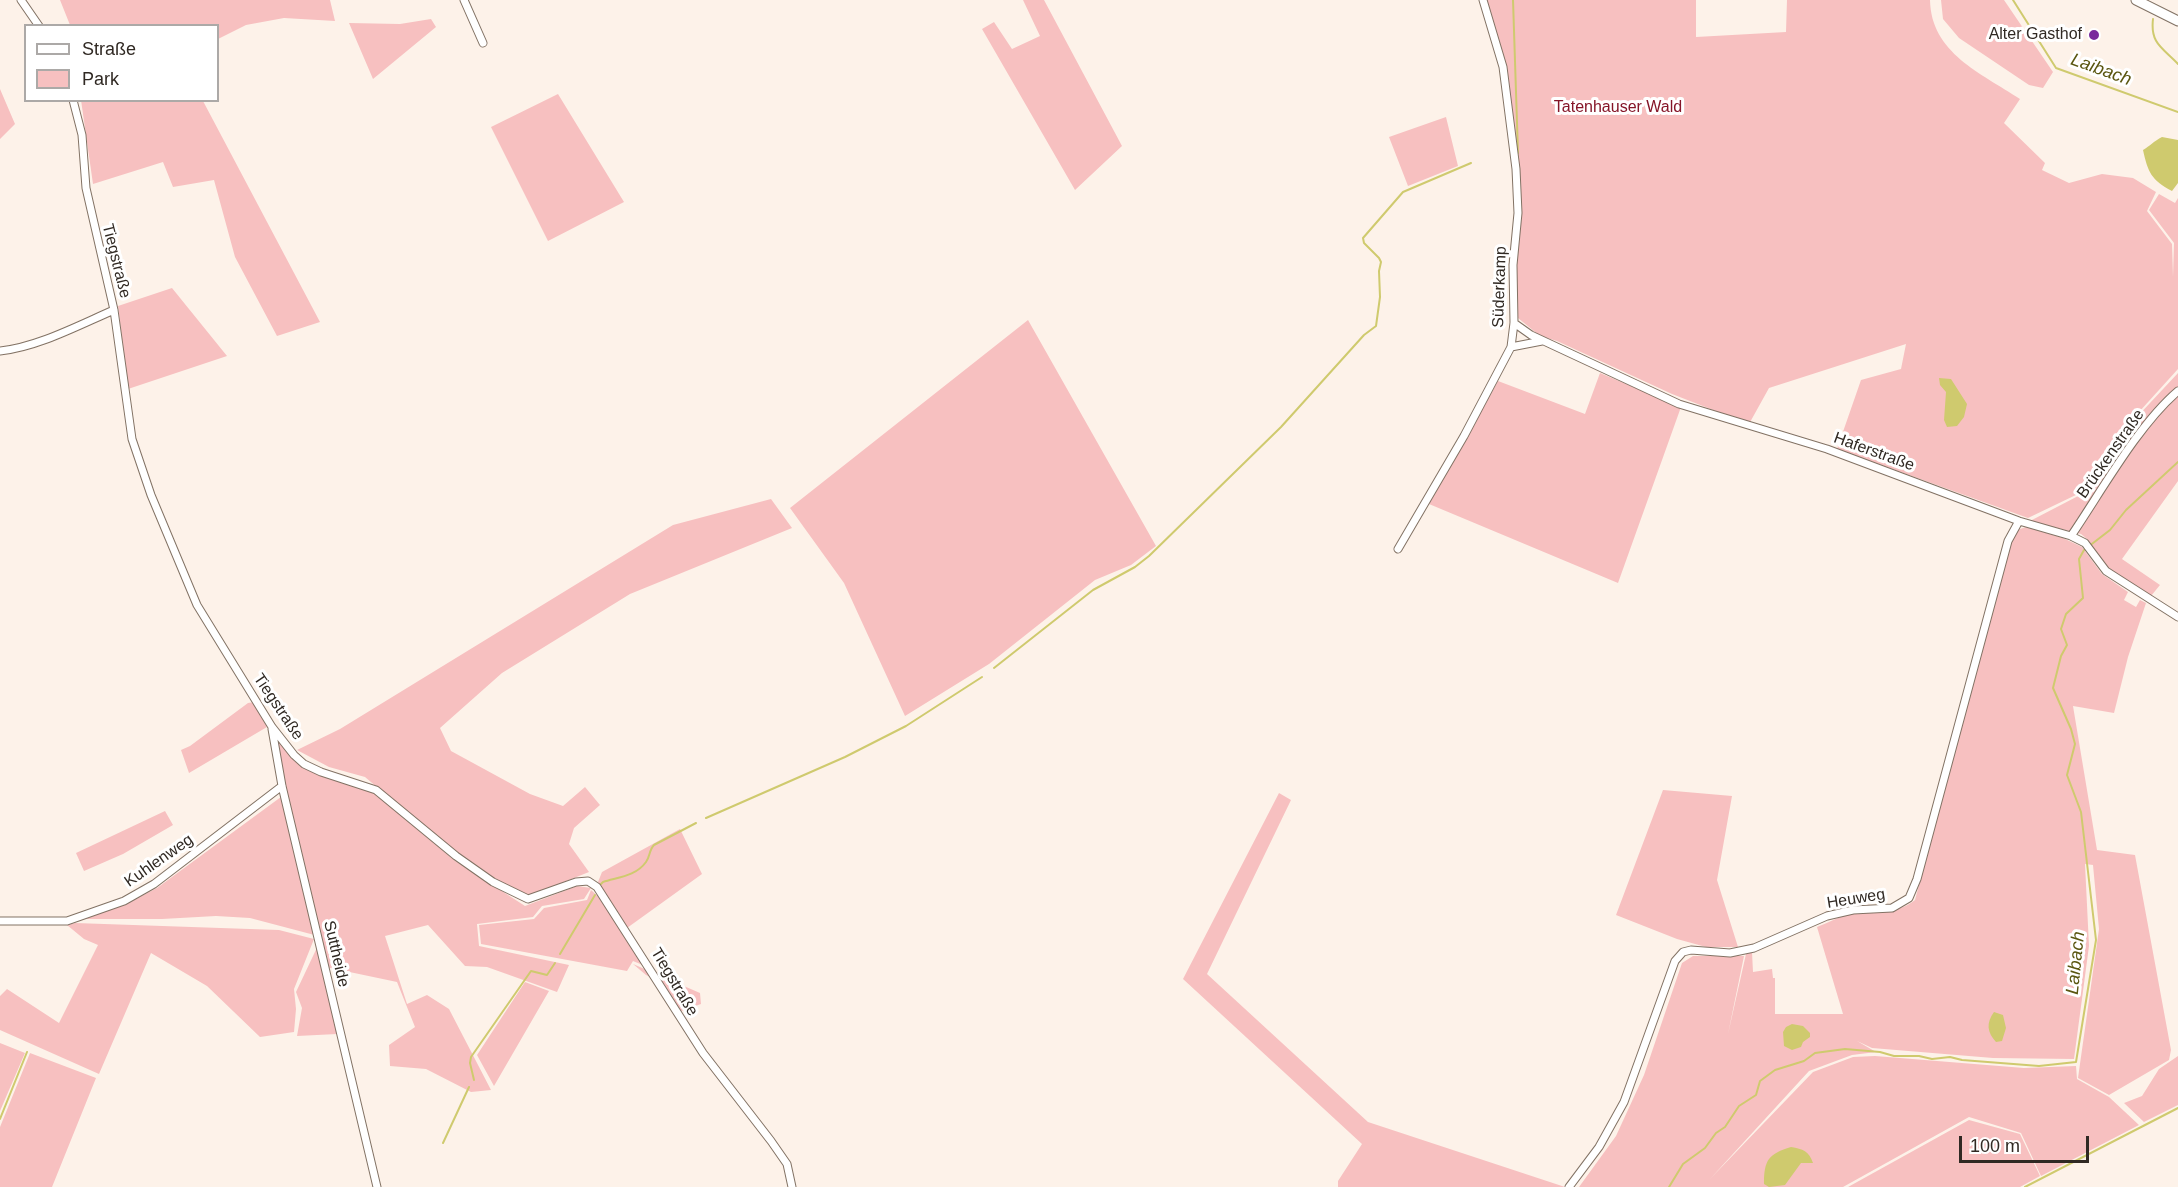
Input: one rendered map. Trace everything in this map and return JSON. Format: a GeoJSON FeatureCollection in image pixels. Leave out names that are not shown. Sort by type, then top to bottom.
{"type":"FeatureCollection","features":[{"type":"Feature","properties":{"kind":"main road"},"geometry":{"type":"LineString","coordinates":[[2136,0],[2178,21]]}},
{"type":"Feature","properties":{"kind":"street"},"geometry":{"type":"LineString","coordinates":[[21,0],[38,24]]}},
{"type":"Feature","properties":{"kind":"street"},"geometry":{"type":"LineString","coordinates":[[464,0],[483,43]]}},
{"type":"Feature","properties":{"kind":"street","name":"Süderkamp"},"geometry":{"type":"LineString","coordinates":[[1398,549],[1464,436],[1511,347],[1514,323],[1513,265],[1518,213],[1516,169],[1503,67],[1483,0]]}},
{"type":"Feature","properties":{"kind":"street","name":"Tiegstraße"},"geometry":{"type":"LineString","coordinates":[[74,102],[82,135],[86,188],[114,310],[132,439],[147,483],[197,605],[272,727],[304,764],[376,790],[456,856],[494,882],[528,899],[576,882],[588,881],[597,887],[702,1053],[787,1164],[792,1187]]}},
{"type":"Feature","properties":{"kind":"street"},"geometry":{"type":"LineString","coordinates":[[0,351],[10,350],[57,334],[114,310]]}},
{"type":"Feature","properties":{"kind":"street","name":"Haferstraße"},"geometry":{"type":"LineString","coordinates":[[1514,323],[1542,341],[1678,404],[1827,449],[2019,521],[2071,536],[2087,546],[2106,571],[2178,616]]}},
{"type":"Feature","properties":{"kind":"street"},"geometry":{"type":"LineString","coordinates":[[1511,347],[1542,341]]}},
{"type":"Feature","properties":{"kind":"street","name":"Brückenstraße"},"geometry":{"type":"LineString","coordinates":[[2071,536],[2129,449],[2165,402],[2178,391]]}},
{"type":"Feature","properties":{"kind":"street","name":"Heuweg"},"geometry":{"type":"LineString","coordinates":[[1569,1187],[1599,1147],[1624,1102],[1675,961],[1683,952],[1691,950],[1730,953],[1754,948],[1827,916],[1853,910],[1892,908],[1909,898],[1917,879],[2008,541],[2019,521]]}},
{"type":"Feature","properties":{"kind":"street","name":"Suttheide"},"geometry":{"type":"LineString","coordinates":[[272,727],[282,786],[377,1187]]}},
{"type":"Feature","properties":{"kind":"street","name":"Kuhlenweg"},"geometry":{"type":"LineString","coordinates":[[0,921],[67,921],[124,902],[154,884],[282,786]]}},
{"type":"Feature","properties":{"kind":"green space"},"geometry":{"type":"Polygon","coordinates":[[[60,0],[330,0],[335,21],[284,18],[246,25],[219,38],[219,24],[70,24],[60,0]]]}},
{"type":"Feature","properties":{"kind":"green space"},"geometry":{"type":"Polygon","coordinates":[[[1023,0],[1044,0],[1122,146],[1075,190],[982,29],[994,22],[1012,49],[1040,36],[1023,0]]]}},
{"type":"Feature","properties":{"kind":"green space","name":"Tatenhauser Wald"},"geometry":{"type":"Polygon","coordinates":[[[1487,0],[1696,0],[1696,37],[1786,32],[1787,0],[1930,0],[1939,34],[1949,48],[1961,60],[2020,99],[2004,123],[2045,163],[2042,170],[2069,183],[2102,174],[2133,178],[2156,192],[2147,211],[2172,244],[2173,277],[2174,243],[2149,210],[2159,194],[2175,203],[2178,198],[2178,369],[2120,433],[2080,493],[2028,518],[1837,449],[1861,380],[1901,369],[1906,344],[1769,388],[1749,424],[1672,394],[1557,341],[1540,336],[1518,318],[1515,263],[1522,216],[1518,158],[1506,66],[1487,0]]]}},
{"type":"Feature","properties":{"kind":"green space"},"geometry":{"type":"Polygon","coordinates":[[[1941,0],[2004,0],[2053,72],[2043,88],[2029,85],[1959,38],[1943,19],[1941,0]]]}},
{"type":"Feature","properties":{"kind":"green space"},"geometry":{"type":"Polygon","coordinates":[[[431,19],[436,27],[373,79],[349,23],[400,24],[431,19]]]}},
{"type":"Feature","properties":{"kind":"green space"},"geometry":{"type":"Polygon","coordinates":[[[0,89],[15,124],[0,139],[0,89]]]}},
{"type":"Feature","properties":{"kind":"green space"},"geometry":{"type":"Polygon","coordinates":[[[558,94],[624,202],[548,241],[491,127],[558,94]]]}},
{"type":"Feature","properties":{"kind":"green space"},"geometry":{"type":"Polygon","coordinates":[[[81,102],[204,102],[320,322],[277,336],[235,257],[214,180],[173,187],[163,162],[93,184],[81,102]]]}},
{"type":"Feature","properties":{"kind":"green space"},"geometry":{"type":"Polygon","coordinates":[[[1446,117],[1458,166],[1408,186],[1389,137],[1446,117]]]}},
{"type":"Feature","properties":{"kind":"green space"},"geometry":{"type":"Polygon","coordinates":[[[172,288],[227,356],[128,389],[118,306],[172,288]]]}},
{"type":"Feature","properties":{"kind":"green space"},"geometry":{"type":"Polygon","coordinates":[[[1028,320],[1156,546],[1131,565],[1095,580],[989,664],[905,716],[844,583],[790,508],[1028,320]]]}},
{"type":"Feature","properties":{"kind":"green space"},"geometry":{"type":"Polygon","coordinates":[[[1600,373],[1681,407],[1618,583],[1429,504],[1498,381],[1585,414],[1600,373]]]}},
{"type":"Feature","properties":{"kind":"green space"},"geometry":{"type":"Polygon","coordinates":[[[2178,373],[2178,481],[2122,559],[2160,585],[2151,596],[2109,569],[2081,534],[2030,521],[2082,494],[2121,434],[2178,373]]]}},
{"type":"Feature","properties":{"kind":"green space"},"geometry":{"type":"Polygon","coordinates":[[[771,499],[792,528],[630,594],[502,673],[440,728],[451,751],[530,794],[563,806],[585,787],[600,805],[574,828],[569,844],[589,872],[529,896],[494,880],[457,855],[365,777],[329,767],[297,750],[340,729],[673,525],[771,499]]]}},
{"type":"Feature","properties":{"kind":"green space"},"geometry":{"type":"Polygon","coordinates":[[[2026,527],[2063,538],[2082,547],[2102,574],[2128,592],[2124,600],[2136,607],[2140,600],[2146,603],[2128,657],[2114,713],[2073,706],[2097,850],[2135,855],[2171,1050],[2169,1060],[2109,1095],[2078,1078],[2099,929],[2093,865],[2085,864],[2089,946],[2074,1059],[1993,1058],[1872,1048],[1857,1041],[1876,1052],[1852,1055],[1809,1071],[1710,1179],[1813,1072],[1853,1057],[1875,1056],[2024,1068],[2076,1066],[2077,1079],[2109,1097],[2139,1125],[2041,1176],[2021,1133],[1969,1117],[1843,1187],[1579,1187],[1616,1136],[1644,1075],[1682,963],[1693,956],[1744,956],[1728,1034],[1746,954],[1752,952],[1753,972],[1772,969],[1773,978],[1775,978],[1775,1014],[1843,1014],[1817,927],[1839,917],[1901,908],[1915,900],[2010,542],[2017,530],[2026,527]]]}},
{"type":"Feature","properties":{"kind":"green space"},"geometry":{"type":"Polygon","coordinates":[[[254,702],[267,727],[189,773],[181,750],[190,746],[248,703],[254,702]]]}},
{"type":"Feature","properties":{"kind":"green space"},"geometry":{"type":"Polygon","coordinates":[[[279,742],[292,756],[325,774],[363,784],[454,860],[525,906],[577,886],[591,888],[584,899],[542,906],[533,917],[477,924],[479,946],[569,965],[557,992],[487,967],[465,966],[428,925],[385,936],[407,1004],[427,995],[449,1009],[491,1090],[471,1092],[426,1069],[390,1066],[389,1045],[415,1027],[397,982],[321,966],[337,1034],[297,1036],[302,1008],[296,992],[322,937],[250,918],[216,916],[85,919],[126,904],[157,888],[285,794],[276,744],[279,742]]]}},
{"type":"Feature","properties":{"kind":"green space"},"geometry":{"type":"Polygon","coordinates":[[[1663,790],[1732,796],[1717,880],[1738,947],[1706,947],[1677,939],[1616,915],[1663,790]]]}},
{"type":"Feature","properties":{"kind":"green space"},"geometry":{"type":"Polygon","coordinates":[[[1279,793],[1291,800],[1207,974],[1368,1122],[1565,1187],[1338,1187],[1338,1181],[1362,1144],[1183,979],[1279,793]]]}},
{"type":"Feature","properties":{"kind":"green space"},"geometry":{"type":"Polygon","coordinates":[[[165,811],[173,825],[123,854],[84,871],[76,853],[165,811]]]}},
{"type":"Feature","properties":{"kind":"green space"},"geometry":{"type":"Polygon","coordinates":[[[680,829],[702,874],[627,928],[598,882],[602,872],[680,829]]]}},
{"type":"Feature","properties":{"kind":"green space"},"geometry":{"type":"Polygon","coordinates":[[[591,890],[602,900],[645,966],[633,961],[627,971],[481,944],[479,925],[534,919],[544,908],[587,900],[591,890]]]}},
{"type":"Feature","properties":{"kind":"green space"},"geometry":{"type":"Polygon","coordinates":[[[75,923],[279,930],[314,939],[294,989],[296,1009],[294,1032],[260,1037],[207,986],[151,953],[99,1074],[0,1030],[0,996],[7,989],[59,1023],[98,945],[84,939],[67,925],[75,923]]]}},
{"type":"Feature","properties":{"kind":"green space"},"geometry":{"type":"Polygon","coordinates":[[[633,964],[700,993],[701,1004],[681,1011],[664,984],[646,975],[633,964]]]}},
{"type":"Feature","properties":{"kind":"green space"},"geometry":{"type":"Polygon","coordinates":[[[525,982],[549,991],[494,1086],[477,1055],[525,982]]]}},
{"type":"Feature","properties":{"kind":"green space"},"geometry":{"type":"Polygon","coordinates":[[[0,1043],[25,1053],[0,1111],[0,1043]]]}},
{"type":"Feature","properties":{"kind":"green space"},"geometry":{"type":"Polygon","coordinates":[[[30,1053],[96,1078],[52,1187],[0,1187],[0,1127],[30,1053]]]}},
{"type":"Feature","properties":{"kind":"green space"},"geometry":{"type":"Polygon","coordinates":[[[2178,1056],[2178,1105],[2144,1122],[2124,1103],[2142,1096],[2159,1069],[2178,1056]]]}},
{"type":"Feature","properties":{"kind":"green space"},"geometry":{"type":"Polygon","coordinates":[[[1969,1120],[2020,1134],[2040,1176],[2020,1187],[1848,1187],[1969,1120]]]}},
{"type":"Feature","properties":{"kind":"shaded area"},"geometry":{"type":"Polygon","coordinates":[[[2162,137],[2178,140],[2178,183],[2172,191],[2159,183],[2152,175],[2143,150],[2162,137]]]}},
{"type":"Feature","properties":{"kind":"shaded area"},"geometry":{"type":"Polygon","coordinates":[[[1939,378],[1951,379],[1967,404],[1964,417],[1957,426],[1947,427],[1944,420],[1946,392],[1940,385],[1939,378]]]}},
{"type":"Feature","properties":{"kind":"shaded area"},"geometry":{"type":"Polygon","coordinates":[[[1994,1012],[2003,1015],[2006,1028],[2002,1041],[1996,1042],[1989,1031],[1990,1020],[1994,1012]]]}},
{"type":"Feature","properties":{"kind":"shaded area"},"geometry":{"type":"Polygon","coordinates":[[[1792,1024],[1803,1026],[1810,1033],[1810,1037],[1803,1042],[1801,1047],[1792,1050],[1784,1046],[1783,1032],[1792,1024]]]}},
{"type":"Feature","properties":{"kind":"shaded area"},"geometry":{"type":"Polygon","coordinates":[[[1791,1147],[1805,1151],[1813,1163],[1801,1163],[1785,1185],[1769,1187],[1764,1184],[1765,1169],[1769,1159],[1778,1152],[1791,1147]]]}},
{"type":"Feature","properties":{"kind":"waterway"},"geometry":{"type":"LineString","coordinates":[[1513,0],[1518,153]]}},
{"type":"Feature","properties":{"kind":"waterway","name":"Laibach"},"geometry":{"type":"LineString","coordinates":[[2013,0],[2056,68],[2178,112]]}},
{"type":"Feature","properties":{"kind":"waterway","name":"Laibach"},"geometry":{"type":"LineString","coordinates":[[2153,19],[2156,40],[2178,64]]}},
{"type":"Feature","properties":{"kind":"waterway"},"geometry":{"type":"LineString","coordinates":[[994,668],[1093,590],[1135,567],[1149,556],[1281,427],[1364,335],[1376,326],[1381,262],[1364,243],[1363,238],[1403,192],[1471,163]]}},
{"type":"Feature","properties":{"kind":"waterway","name":"Laibach"},"geometry":{"type":"LineString","coordinates":[[1669,1187],[1683,1164],[1705,1148],[1716,1133],[1725,1127],[1739,1106],[1756,1095],[1760,1081],[1775,1070],[1804,1061],[1815,1053],[1845,1049],[1880,1052],[1894,1056],[1919,1056],[1932,1059],[1950,1057],[2039,1066],[2076,1062],[2096,940],[2081,812],[2067,775],[2075,744],[2053,688],[2061,656],[2067,645],[2061,629],[2066,614],[2083,598],[2079,559],[2084,550],[2110,530],[2126,510],[2178,462]]}},
{"type":"Feature","properties":{"kind":"waterway"},"geometry":{"type":"LineString","coordinates":[[706,818],[845,757],[906,726],[982,677]]}},
{"type":"Feature","properties":{"kind":"waterway"},"geometry":{"type":"LineString","coordinates":[[601,884],[642,867],[654,845],[696,823]]}},
{"type":"Feature","properties":{"kind":"waterway"},"geometry":{"type":"LineString","coordinates":[[560,954],[595,895]]}},
{"type":"Feature","properties":{"kind":"waterway"},"geometry":{"type":"LineString","coordinates":[[474,1080],[471,1057],[531,971],[547,975],[555,963]]}},
{"type":"Feature","properties":{"kind":"waterway"},"geometry":{"type":"LineString","coordinates":[[0,1119],[27,1052]]}},
{"type":"Feature","properties":{"kind":"waterway"},"geometry":{"type":"LineString","coordinates":[[443,1143],[469,1087]]}},
{"type":"Feature","properties":{"kind":"waterway"},"geometry":{"type":"LineString","coordinates":[[2025,1187],[2178,1108]]}},
{"type":"Feature","properties":{"kind":"place","name":"Alter Gasthof"},"geometry":{"type":"Point","coordinates":[2094,35]}}]}
